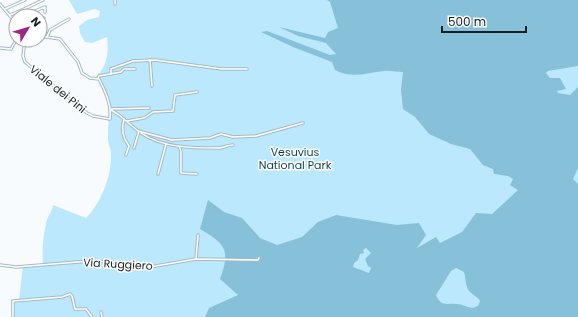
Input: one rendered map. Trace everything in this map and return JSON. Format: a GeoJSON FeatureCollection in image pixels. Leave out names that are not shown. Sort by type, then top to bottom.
{"type":"FeatureCollection","features":[{"type":"Feature","properties":{"kind":"street"},"geometry":{"type":"LineString","coordinates":[[4,9],[26,0]]}},
{"type":"Feature","properties":{"kind":"street"},"geometry":{"type":"LineString","coordinates":[[26,8],[43,0]]}},
{"type":"Feature","properties":{"kind":"street"},"geometry":{"type":"LineString","coordinates":[[0,4],[8,13]]}},
{"type":"Feature","properties":{"kind":"street"},"geometry":{"type":"LineString","coordinates":[[48,35],[50,30],[69,19]]}},
{"type":"Feature","properties":{"kind":"street"},"geometry":{"type":"LineString","coordinates":[[48,37],[61,40],[78,62],[82,73],[90,78],[98,78],[121,72],[124,69],[134,69]]}},
{"type":"Feature","properties":{"kind":"street"},"geometry":{"type":"LineString","coordinates":[[0,48],[12,48]]}},
{"type":"Feature","properties":{"kind":"street","name":"Viale dei Pini"},"geometry":{"type":"LineString","coordinates":[[25,48],[24,61],[87,113],[93,116],[110,119],[111,110]]}},
{"type":"Feature","properties":{"kind":"street"},"geometry":{"type":"LineString","coordinates":[[111,74],[110,70],[116,67],[133,61],[150,60],[188,65],[202,65],[222,69],[247,69]]}},
{"type":"Feature","properties":{"kind":"street"},"geometry":{"type":"LineString","coordinates":[[150,60],[152,86]]}},
{"type":"Feature","properties":{"kind":"street"},"geometry":{"type":"LineString","coordinates":[[98,78],[107,96],[111,110],[127,121],[139,132],[157,142],[178,146],[216,148],[233,145]]}},
{"type":"Feature","properties":{"kind":"street"},"geometry":{"type":"LineString","coordinates":[[127,121],[144,118],[153,112],[173,111],[174,95],[197,92]]}},
{"type":"Feature","properties":{"kind":"street"},"geometry":{"type":"LineString","coordinates":[[111,110],[150,108]]}},
{"type":"Feature","properties":{"kind":"street"},"geometry":{"type":"LineString","coordinates":[[124,119],[122,124],[124,140],[129,146],[126,155]]}},
{"type":"Feature","properties":{"kind":"street"},"geometry":{"type":"LineString","coordinates":[[139,132],[172,140],[210,138],[221,134],[247,137],[275,132],[303,123]]}},
{"type":"Feature","properties":{"kind":"street"},"geometry":{"type":"LineString","coordinates":[[134,148],[139,132]]}},
{"type":"Feature","properties":{"kind":"street"},"geometry":{"type":"LineString","coordinates":[[158,174],[166,144]]}},
{"type":"Feature","properties":{"kind":"street"},"geometry":{"type":"LineString","coordinates":[[178,146],[181,151],[181,173],[197,174]]}},
{"type":"Feature","properties":{"kind":"street"},"geometry":{"type":"LineString","coordinates":[[196,259],[198,235]]}},
{"type":"Feature","properties":{"kind":"street","name":"Via Ruggiero"},"geometry":{"type":"LineString","coordinates":[[0,265],[16,267],[90,261],[113,262],[130,267],[150,267],[196,259],[258,260],[259,258]]}},
{"type":"Feature","properties":{"kind":"street"},"geometry":{"type":"LineString","coordinates":[[13,317],[13,301],[62,297],[70,294],[72,296],[75,309],[86,309],[92,317]]}},
{"type":"Feature","properties":{"kind":"street"},"geometry":{"type":"LineString","coordinates":[[101,312],[102,317]]}},
{"type":"Feature","properties":{"kind":"green space","name":"Vesuvius National Park"},"geometry":{"type":"Polygon","coordinates":[[[69,0],[578,0],[578,317],[13,317],[11,300],[19,300],[23,266],[43,265],[45,231],[47,220],[53,205],[86,218],[101,197],[110,171],[111,150],[108,143],[109,114],[107,100],[105,92],[96,77],[105,64],[108,49],[107,37],[92,43],[85,42],[80,33],[79,26],[87,20],[99,17],[100,11],[95,9],[77,14],[69,0]]]}},
{"type":"Feature","properties":{"kind":"shaded area"},"geometry":{"type":"Polygon","coordinates":[[[327,0],[578,0],[578,66],[548,71],[546,73],[550,78],[560,78],[566,89],[557,91],[558,93],[570,95],[578,87],[578,168],[573,179],[578,184],[578,317],[205,317],[209,308],[238,295],[220,279],[225,261],[224,248],[215,239],[200,229],[208,200],[224,212],[242,218],[260,238],[277,245],[302,237],[318,222],[336,215],[397,225],[419,223],[426,235],[417,248],[436,237],[440,243],[462,232],[476,213],[492,214],[518,190],[510,185],[513,179],[508,176],[494,174],[493,169],[483,165],[470,149],[451,144],[429,134],[415,117],[403,109],[401,90],[403,72],[386,71],[353,75],[341,73],[335,70],[332,62],[293,47],[261,32],[267,31],[330,55],[336,54],[326,43],[298,36],[279,27],[325,38],[328,32],[338,28],[330,2],[327,0]],[[366,248],[363,250],[364,253],[360,254],[353,267],[369,273],[371,268],[368,266],[365,259],[371,253],[366,248]],[[456,268],[451,271],[436,295],[438,299],[444,304],[459,304],[472,308],[478,306],[480,301],[468,290],[464,272],[456,268]]]}}]}
